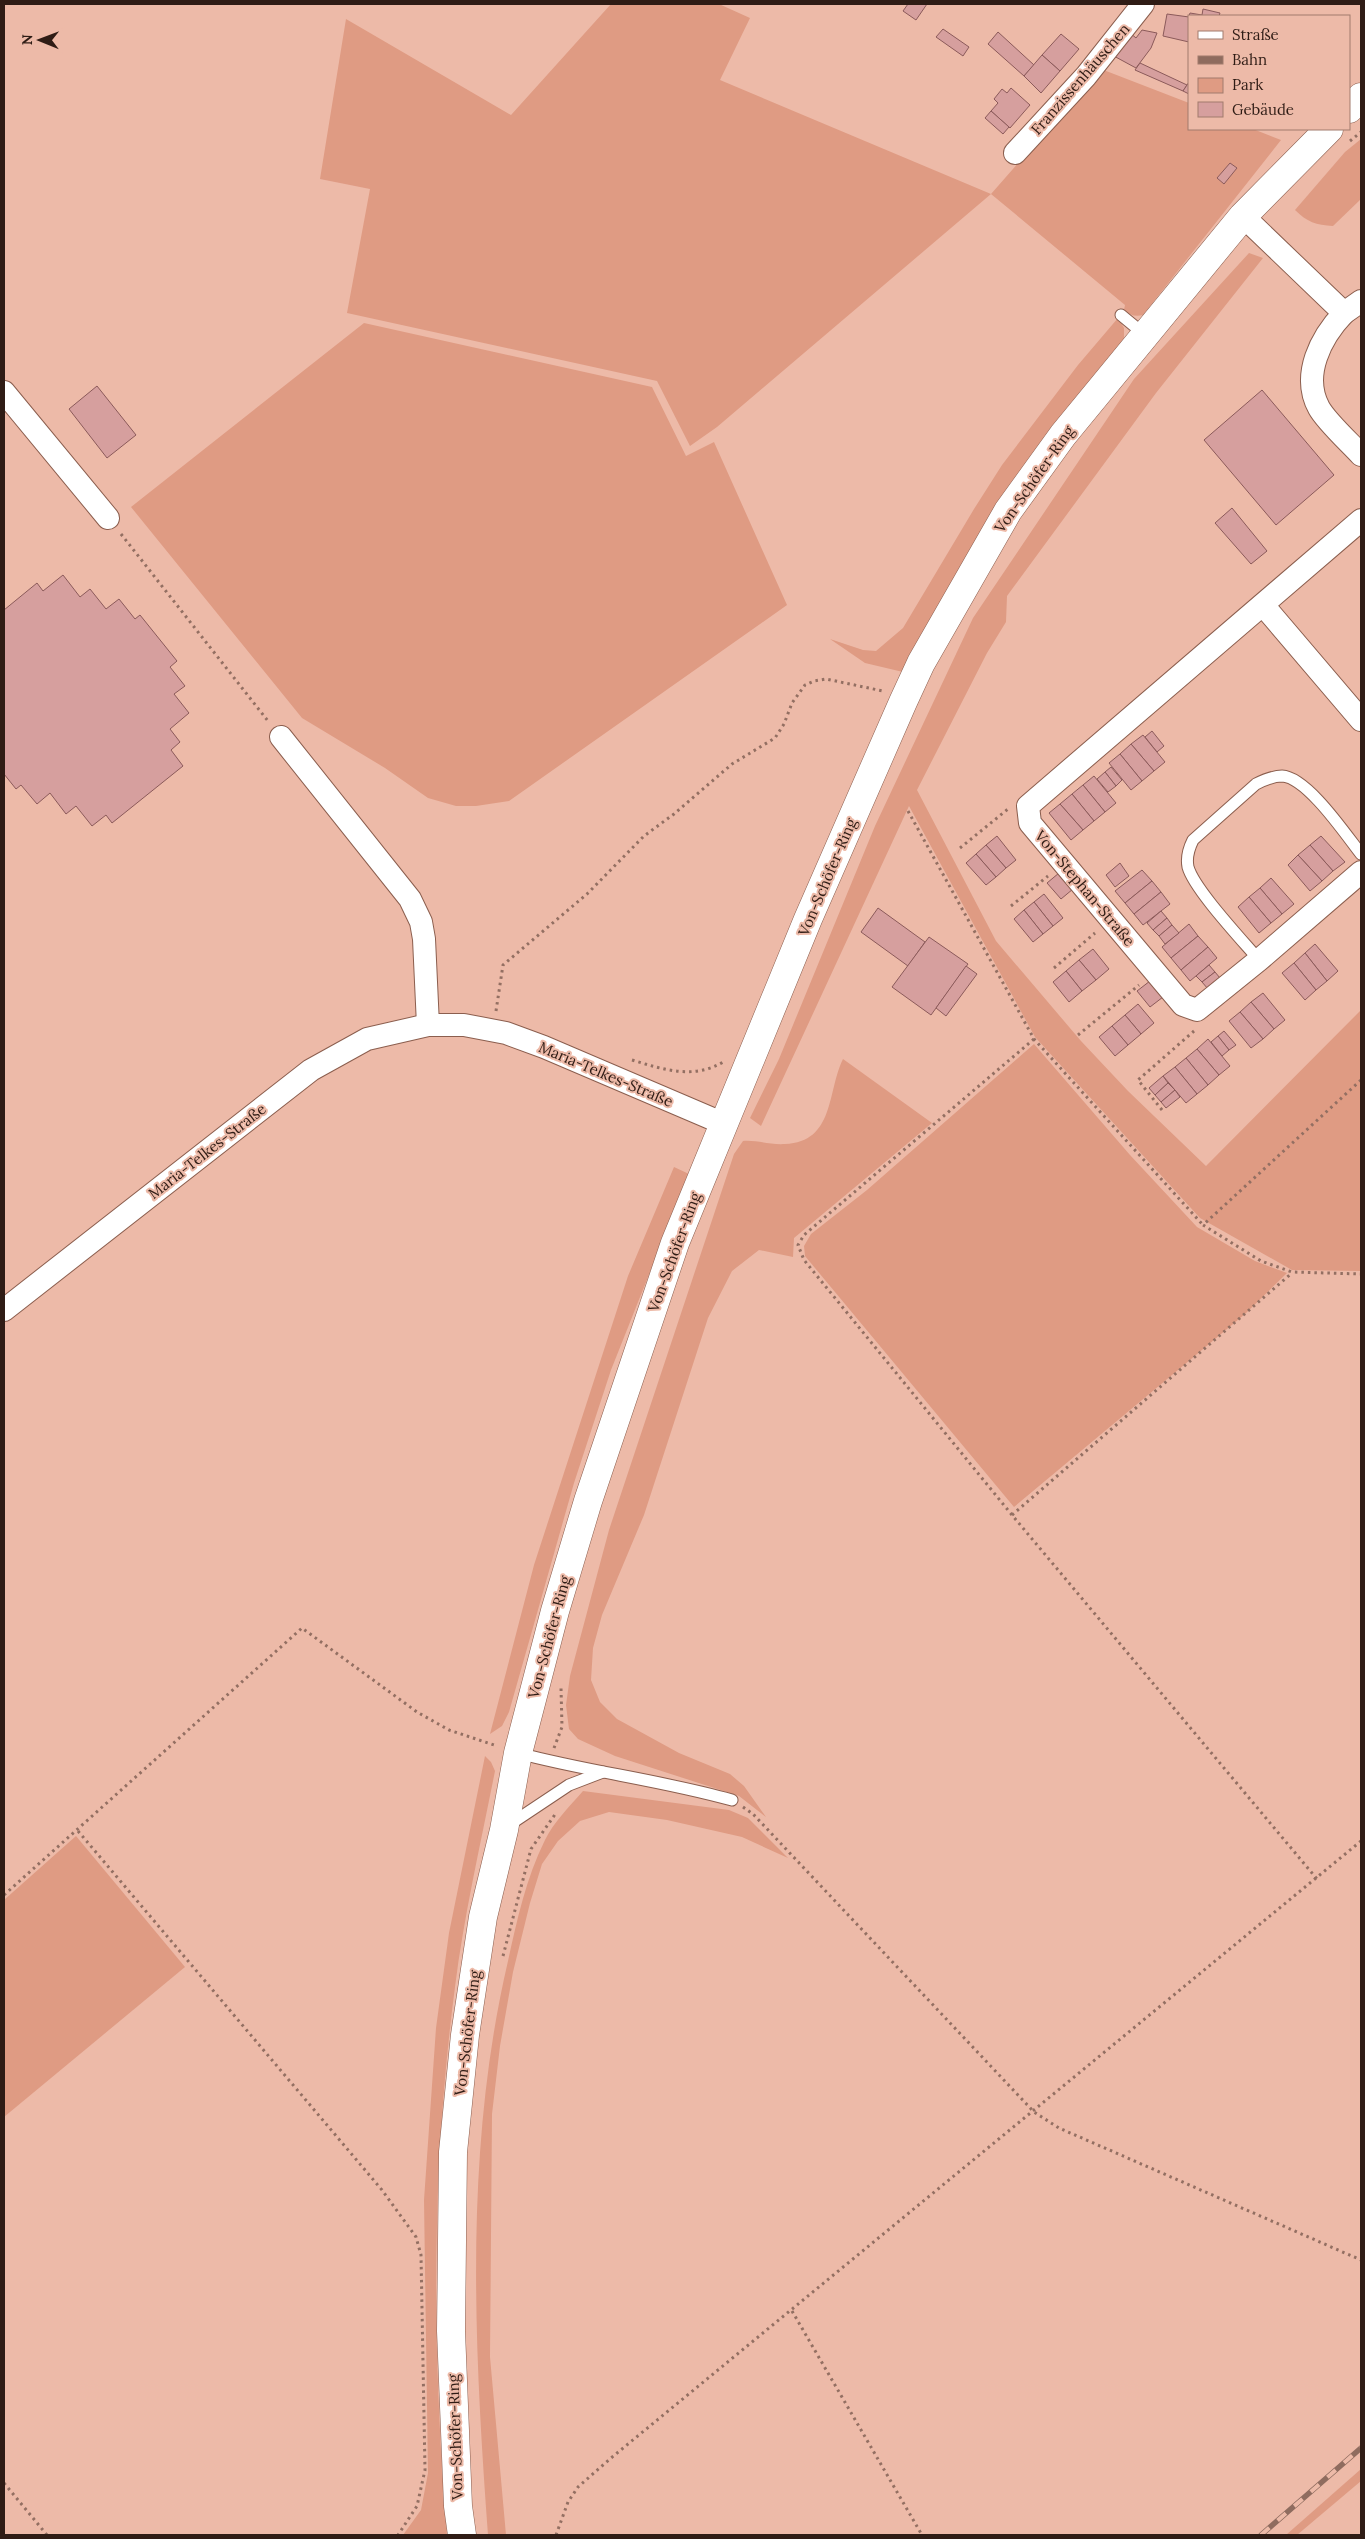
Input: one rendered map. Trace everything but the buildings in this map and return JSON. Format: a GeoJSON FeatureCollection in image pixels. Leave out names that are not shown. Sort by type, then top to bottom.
{"type":"FeatureCollection","features":[{"type":"Feature","properties":{"kind":"main road"},"geometry":{"type":"LineString","coordinates":[[1350,108],[1361,97]]}},
{"type":"Feature","properties":{"kind":"main road","name":"Von-Schöfer-Ring"},"geometry":{"type":"LineString","coordinates":[[462,2535],[458,2506],[451,2331],[453,2152],[465,2036],[483,1918],[504,1830],[518,1753],[555,1611],[588,1501],[675,1243],[722,1123],[902,704],[921,664],[1008,510],[1063,435],[1144,334],[1243,216],[1338,136]]}},
{"type":"Feature","properties":{"kind":"street","name":"Franzissenhäuschen"},"geometry":{"type":"LineString","coordinates":[[1015,153],[1098,62],[1143,4]]}},
{"type":"Feature","properties":{"kind":"street"},"geometry":{"type":"LineString","coordinates":[[1243,216],[1353,307],[1330,328],[1318,350],[1312,379],[1319,408],[1361,455]]}},
{"type":"Feature","properties":{"kind":"street"},"geometry":{"type":"LineString","coordinates":[[4,392],[108,518]]}},
{"type":"Feature","properties":{"kind":"street"},"geometry":{"type":"LineString","coordinates":[[1028,806],[1361,520]]}},
{"type":"Feature","properties":{"kind":"street"},"geometry":{"type":"LineString","coordinates":[[1263,604],[1361,720]]}},
{"type":"Feature","properties":{"kind":"street"},"geometry":{"type":"LineString","coordinates":[[281,737],[410,899],[421,922],[424,939],[428,1025]]}},
{"type":"Feature","properties":{"kind":"street","name":"Von-Stephan-Straße"},"geometry":{"type":"LineString","coordinates":[[1028,806],[1030,823],[1063,863],[1183,1005],[1197,1010]]}},
{"type":"Feature","properties":{"kind":"street"},"geometry":{"type":"LineString","coordinates":[[1197,1010],[1259,960],[1361,872]]}},
{"type":"Feature","properties":{"kind":"street","name":"Maria-Telkes-Straße"},"geometry":{"type":"LineString","coordinates":[[4,1310],[311,1070],[367,1039],[428,1025],[464,1025],[506,1034],[544,1047],[722,1123]]}},
{"type":"Feature","properties":{"kind":"lane"},"geometry":{"type":"LineString","coordinates":[[1120,315],[1144,334]]}},
{"type":"Feature","properties":{"kind":"lane"},"geometry":{"type":"LineString","coordinates":[[1259,960],[1194,881],[1188,866],[1188,853],[1192,840],[1256,784],[1268,778],[1284,776],[1302,784],[1318,799],[1361,854]]}},
{"type":"Feature","properties":{"kind":"lane"},"geometry":{"type":"LineString","coordinates":[[518,1753],[549,1761],[688,1788],[732,1800]]}},
{"type":"Feature","properties":{"kind":"lane"},"geometry":{"type":"LineString","coordinates":[[504,1830],[569,1785],[604,1772]]}},
{"type":"Feature","properties":{"kind":"path"},"geometry":{"type":"LineString","coordinates":[[1338,136],[1361,132]]}},
{"type":"Feature","properties":{"kind":"path"},"geometry":{"type":"LineString","coordinates":[[108,518],[281,737]]}},
{"type":"Feature","properties":{"kind":"path"},"geometry":{"type":"LineString","coordinates":[[496,1012],[503,965],[587,894],[644,836],[674,814],[732,764],[774,738],[784,724],[795,698],[805,685],[814,680],[839,680],[881,690],[902,704]]}},
{"type":"Feature","properties":{"kind":"path"},"geometry":{"type":"LineString","coordinates":[[960,848],[1006,809],[1028,806]]}},
{"type":"Feature","properties":{"kind":"path"},"geometry":{"type":"LineString","coordinates":[[908,811],[1034,1039],[1203,1225],[1261,1261],[1292,1272],[1361,1274]]}},
{"type":"Feature","properties":{"kind":"path"},"geometry":{"type":"LineString","coordinates":[[1011,906],[1063,863]]}},
{"type":"Feature","properties":{"kind":"path"},"geometry":{"type":"LineString","coordinates":[[1054,968],[1111,919]]}},
{"type":"Feature","properties":{"kind":"path"},"geometry":{"type":"LineString","coordinates":[[1078,1035],[1155,972]]}},
{"type":"Feature","properties":{"kind":"path"},"geometry":{"type":"LineString","coordinates":[[487,1010],[503,1014]]}},
{"type":"Feature","properties":{"kind":"path"},"geometry":{"type":"LineString","coordinates":[[1162,1110],[1138,1080],[1194,1033],[1197,1010]]}},
{"type":"Feature","properties":{"kind":"path"},"geometry":{"type":"LineString","coordinates":[[1034,1039],[811,1229],[798,1245],[804,1260],[1012,1515],[1317,1880]]}},
{"type":"Feature","properties":{"kind":"path"},"geometry":{"type":"LineString","coordinates":[[631,1059],[670,1070],[696,1072],[716,1066],[732,1055],[748,1062]]}},
{"type":"Feature","properties":{"kind":"path"},"geometry":{"type":"LineString","coordinates":[[1203,1225],[1361,1080]]}},
{"type":"Feature","properties":{"kind":"path"},"geometry":{"type":"LineString","coordinates":[[1012,1515],[1292,1272]]}},
{"type":"Feature","properties":{"kind":"path"},"geometry":{"type":"LineString","coordinates":[[4,1895],[78,1831],[302,1628],[417,1712],[449,1730],[518,1753]]}},
{"type":"Feature","properties":{"kind":"path"},"geometry":{"type":"LineString","coordinates":[[549,1761],[562,1726],[561,1687]]}},
{"type":"Feature","properties":{"kind":"path"},"geometry":{"type":"LineString","coordinates":[[501,1963],[531,1849],[559,1809],[550,1797]]}},
{"type":"Feature","properties":{"kind":"path"},"geometry":{"type":"LineString","coordinates":[[732,1800],[753,1814],[1034,2112],[1059,2128],[1361,2260]]}},
{"type":"Feature","properties":{"kind":"path"},"geometry":{"type":"LineString","coordinates":[[78,1831],[382,2190],[416,2237],[422,2254],[425,2470],[417,2506],[398,2535]]}},
{"type":"Feature","properties":{"kind":"path"},"geometry":{"type":"LineString","coordinates":[[556,2535],[568,2502],[578,2487],[1317,1880],[1361,1841]]}},
{"type":"Feature","properties":{"kind":"path"},"geometry":{"type":"LineString","coordinates":[[792,2311],[922,2535]]}},
{"type":"Feature","properties":{"kind":"path"},"geometry":{"type":"LineString","coordinates":[[4,2483],[47,2535]]}},
{"type":"Feature","properties":{"kind":"green space"},"geometry":{"type":"Polygon","coordinates":[[[611,4],[719,4],[750,18],[720,80],[991,194],[717,427],[690,446],[657,381],[347,313],[370,189],[320,179],[346,19],[511,115],[611,4]]]}},
{"type":"Feature","properties":{"kind":"green space"},"geometry":{"type":"Polygon","coordinates":[[[1101,69],[1188,103],[1188,130],[1256,130],[1281,140],[1143,315],[1128,313],[1124,310],[1125,305],[991,194],[1101,69]]]}},
{"type":"Feature","properties":{"kind":"green space"},"geometry":{"type":"Polygon","coordinates":[[[1361,139],[1361,199],[1333,226],[1317,224],[1295,210],[1345,152],[1361,139]]]}},
{"type":"Feature","properties":{"kind":"green space"},"geometry":{"type":"Polygon","coordinates":[[[1249,253],[1263,258],[1156,393],[1007,596],[1006,622],[987,653],[917,790],[996,941],[1081,1041],[1128,1091],[1206,1166],[1361,1010],[1361,1271],[1292,1270],[1200,1218],[1035,1037],[909,806],[761,1126],[750,1118],[779,1059],[875,826],[973,618],[1134,379],[1249,253]]]}},
{"type":"Feature","properties":{"kind":"green space"},"geometry":{"type":"Polygon","coordinates":[[[1118,318],[1124,328],[1124,341],[903,672],[865,663],[830,639],[863,650],[876,651],[903,628],[1002,465],[1078,365],[1118,318]]]}},
{"type":"Feature","properties":{"kind":"green space"},"geometry":{"type":"Polygon","coordinates":[[[364,323],[652,387],[686,456],[714,442],[787,605],[509,801],[476,806],[456,806],[428,798],[385,768],[302,718],[131,507],[364,323]]]}},
{"type":"Feature","properties":{"kind":"green space"},"geometry":{"type":"Polygon","coordinates":[[[1034,1044],[1130,1155],[1197,1227],[1255,1261],[1287,1273],[1245,1314],[1014,1507],[805,1256],[804,1246],[811,1234],[867,1190],[1034,1044]]]}},
{"type":"Feature","properties":{"kind":"green space"},"geometry":{"type":"Polygon","coordinates":[[[843,1059],[932,1123],[794,1238],[793,1257],[759,1250],[732,1271],[708,1318],[644,1515],[602,1615],[593,1648],[591,1680],[600,1702],[617,1719],[679,1753],[730,1774],[744,1786],[766,1817],[739,1796],[615,1756],[578,1739],[569,1729],[566,1705],[570,1676],[609,1530],[734,1154],[743,1141],[785,1144],[801,1141],[813,1134],[821,1125],[827,1113],[843,1059]]]}},
{"type":"Feature","properties":{"kind":"green space"},"geometry":{"type":"Polygon","coordinates":[[[674,1167],[689,1174],[611,1370],[574,1483],[509,1712],[502,1726],[490,1734],[534,1565],[628,1276],[674,1167]]]}},
{"type":"Feature","properties":{"kind":"green space"},"geometry":{"type":"Polygon","coordinates":[[[485,1756],[491,1762],[495,1771],[468,1906],[455,1987],[447,2055],[438,2192],[437,2330],[442,2467],[447,2535],[403,2535],[421,2510],[428,2473],[424,2200],[436,2028],[449,1933],[485,1756]]]}},
{"type":"Feature","properties":{"kind":"green space"},"geometry":{"type":"Polygon","coordinates":[[[583,1791],[729,1810],[748,1818],[788,1858],[742,1837],[667,1820],[609,1812],[580,1821],[558,1841],[542,1864],[513,1972],[500,2046],[492,2114],[490,2357],[506,2535],[488,2535],[479,2391],[476,2247],[484,2103],[494,2032],[511,1946],[527,1884],[538,1854],[552,1827],[583,1791]]]}},
{"type":"Feature","properties":{"kind":"green space"},"geometry":{"type":"Polygon","coordinates":[[[76,1836],[185,1967],[4,2117],[4,1900],[76,1836]]]}},
{"type":"Feature","properties":{"kind":"green space"},"geometry":{"type":"Polygon","coordinates":[[[1361,2469],[1361,2481],[1297,2535],[1286,2535],[1361,2469]]]}},
{"type":"Feature","properties":{"kind":"railway"},"geometry":{"type":"LineString","coordinates":[[1261,2535],[1361,2448]]}}]}
